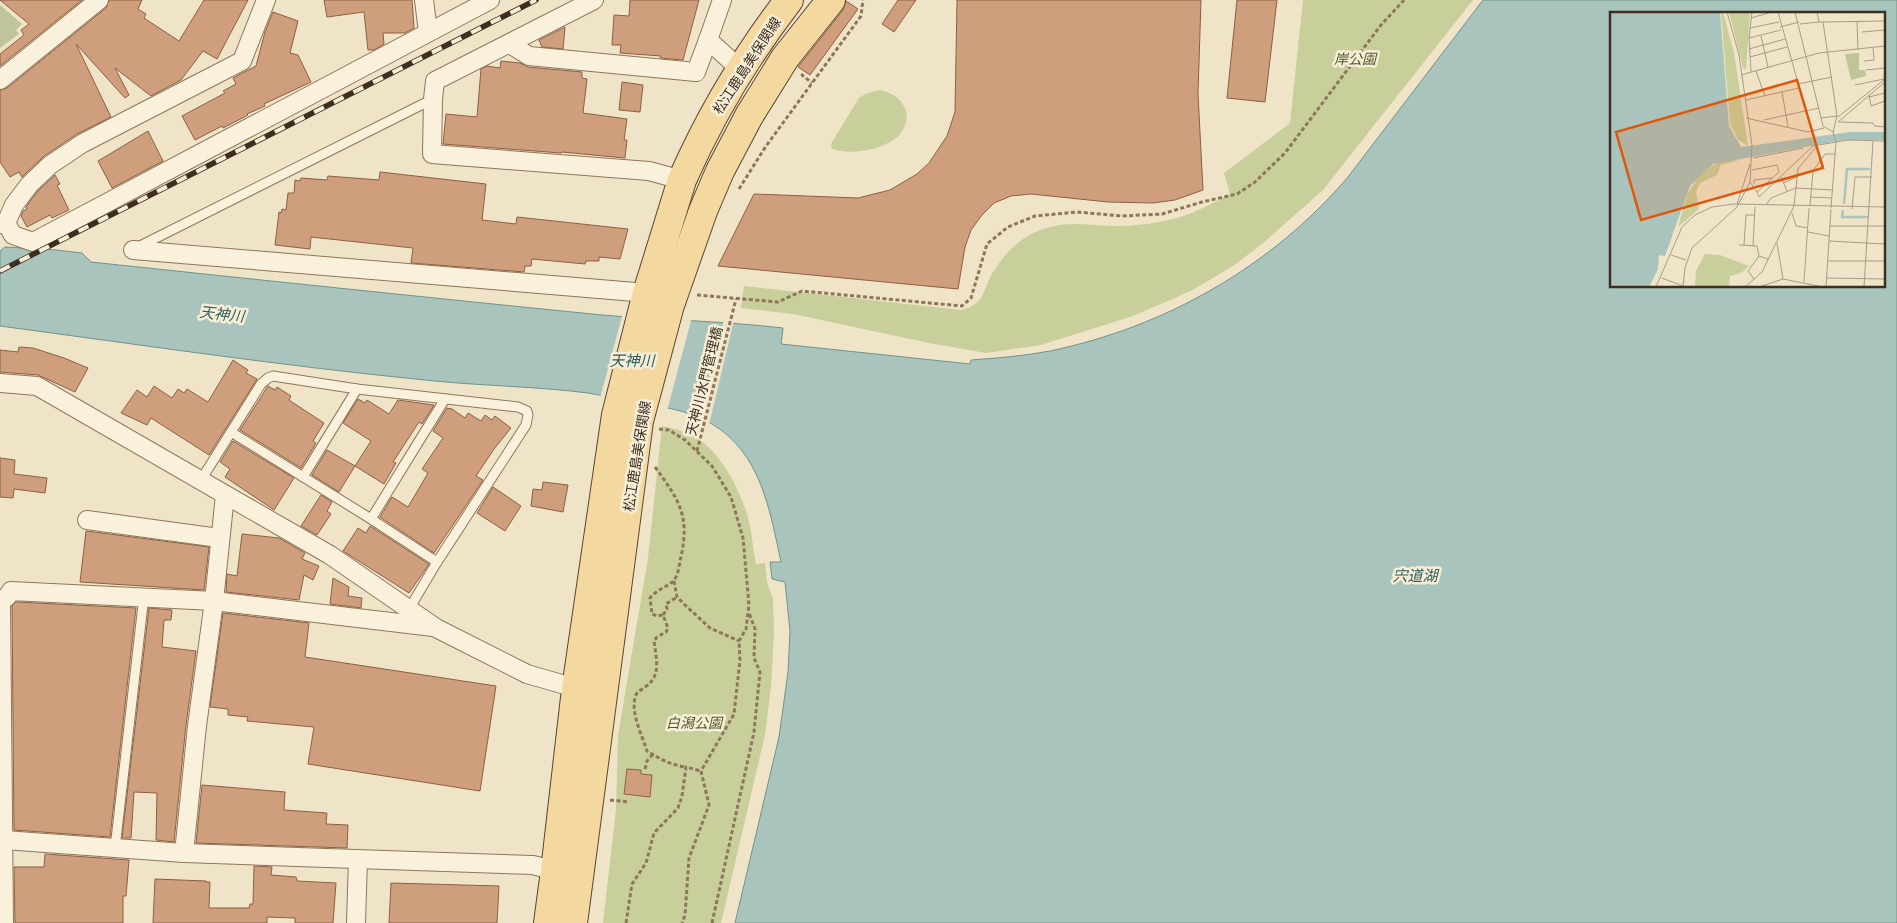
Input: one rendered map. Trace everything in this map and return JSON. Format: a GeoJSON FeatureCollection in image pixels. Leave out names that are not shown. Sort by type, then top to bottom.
{"type":"FeatureCollection","features":[{"type":"Feature","properties":{"kind":"main road"},"geometry":{"type":"LineString","coordinates":[[740,69],[774,0]]}},
{"type":"Feature","properties":{"kind":"main road","name":"松江鹿島美保関線"},"geometry":{"type":"LineString","coordinates":[[548,923],[576,689],[637,421],[662,301],[682,180],[712,116],[740,69],[789,0]]}},
{"type":"Feature","properties":{"kind":"main road","name":"松江鹿島美保関線"},"geometry":{"type":"LineString","coordinates":[[662,301],[720,171],[749,116],[785,58],[830,0]]}},
{"type":"Feature","properties":{"kind":"main road","name":"松江鹿島美保関線"},"geometry":{"type":"LineString","coordinates":[[573,923],[637,421]]}},
{"type":"Feature","properties":{"kind":"street"},"geometry":{"type":"LineString","coordinates":[[0,80],[99,0]]}},
{"type":"Feature","properties":{"kind":"street"},"geometry":{"type":"LineString","coordinates":[[266,0],[242,61],[83,143],[50,165],[29,186],[3,223],[13,235],[33,242],[490,0]]}},
{"type":"Feature","properties":{"kind":"street"},"geometry":{"type":"LineString","coordinates":[[424,0],[428,32]]}},
{"type":"Feature","properties":{"kind":"street"},"geometry":{"type":"LineString","coordinates":[[594,0],[435,81],[432,154],[649,171],[682,180]]}},
{"type":"Feature","properties":{"kind":"street"},"geometry":{"type":"LineString","coordinates":[[510,44],[529,56],[696,72],[722,0]]}},
{"type":"Feature","properties":{"kind":"street"},"geometry":{"type":"LineString","coordinates":[[708,40],[740,69]]}},
{"type":"Feature","properties":{"kind":"street"},"geometry":{"type":"LineString","coordinates":[[133,250],[662,301]]}},
{"type":"Feature","properties":{"kind":"street"},"geometry":{"type":"LineString","coordinates":[[0,383],[37,386],[330,555],[436,628],[527,674],[602,695]]}},
{"type":"Feature","properties":{"kind":"street"},"geometry":{"type":"LineString","coordinates":[[184,853],[197,726],[214,600],[225,495]]}},
{"type":"Feature","properties":{"kind":"street"},"geometry":{"type":"LineString","coordinates":[[87,520],[220,538]]}},
{"type":"Feature","properties":{"kind":"street"},"geometry":{"type":"LineString","coordinates":[[4,923],[0,600],[7,597],[11,591],[214,600],[436,628]]}},
{"type":"Feature","properties":{"kind":"street"},"geometry":{"type":"LineString","coordinates":[[4,840],[184,853],[533,865],[555,871]]}},
{"type":"Feature","properties":{"kind":"street"},"geometry":{"type":"LineString","coordinates":[[356,923],[358,859]]}},
{"type":"Feature","properties":{"kind":"lane"},"geometry":{"type":"LineString","coordinates":[[133,250],[433,99]]}},
{"type":"Feature","properties":{"kind":"lane"},"geometry":{"type":"LineString","coordinates":[[201,480],[261,384],[268,378],[279,377],[357,389],[518,406],[527,411],[526,425],[436,562],[409,609]]}},
{"type":"Feature","properties":{"kind":"lane"},"geometry":{"type":"LineString","coordinates":[[303,477],[357,389]]}},
{"type":"Feature","properties":{"kind":"lane"},"geometry":{"type":"LineString","coordinates":[[372,519],[445,398]]}},
{"type":"Feature","properties":{"kind":"lane"},"geometry":{"type":"LineString","coordinates":[[231,432],[372,519],[436,562]]}},
{"type":"Feature","properties":{"kind":"lane"},"geometry":{"type":"LineString","coordinates":[[115,848],[144,596]]}},
{"type":"Feature","properties":{"kind":"path"},"geometry":{"type":"LineString","coordinates":[[737,192],[766,146],[861,16],[863,0]]}},
{"type":"Feature","properties":{"kind":"path"},"geometry":{"type":"LineString","coordinates":[[662,301],[736,298],[778,302],[802,291],[962,306],[971,298],[987,244],[1008,227],[1035,216],[1078,212],[1122,216],[1162,214],[1237,194],[1255,182],[1286,153],[1381,25],[1404,0]]}},
{"type":"Feature","properties":{"kind":"path","name":"天神川水門管理橋"},"geometry":{"type":"LineString","coordinates":[[697,451],[736,298]]}},
{"type":"Feature","properties":{"kind":"path"},"geometry":{"type":"LineString","coordinates":[[637,421],[669,430],[685,440],[712,466],[731,497],[742,538],[749,605],[746,629],[738,642],[740,660],[734,714],[701,771],[709,805],[689,858],[685,915],[682,923]]}},
{"type":"Feature","properties":{"kind":"path"},"geometry":{"type":"LineString","coordinates":[[651,461],[679,503],[684,520],[682,550],[674,581],[676,597],[710,628],[738,642]]}},
{"type":"Feature","properties":{"kind":"path"},"geometry":{"type":"LineString","coordinates":[[663,615],[657,616],[652,614],[650,598],[654,592],[674,581]]}},
{"type":"Feature","properties":{"kind":"path"},"geometry":{"type":"LineString","coordinates":[[676,597],[666,604],[663,615],[668,628],[666,632],[656,637],[654,641],[658,669],[650,684],[638,692],[635,697],[634,709],[647,751],[675,765],[701,771]]}},
{"type":"Feature","properties":{"kind":"path"},"geometry":{"type":"LineString","coordinates":[[712,923],[754,732],[760,672],[754,658],[755,629],[748,611]]}},
{"type":"Feature","properties":{"kind":"path"},"geometry":{"type":"LineString","coordinates":[[645,769],[647,761],[653,754]]}},
{"type":"Feature","properties":{"kind":"path"},"geometry":{"type":"LineString","coordinates":[[626,923],[632,884],[646,863],[654,833],[678,808],[682,796],[686,767]]}},
{"type":"Feature","properties":{"kind":"path"},"geometry":{"type":"LineString","coordinates":[[607,799],[629,802]]}},
{"type":"Feature","properties":{"kind":"green space","name":"岸公園"},"geometry":{"type":"Polygon","coordinates":[[[1303,0],[1473,0],[1323,190],[1262,244],[1233,266],[1191,291],[1133,316],[1041,345],[986,353],[793,314],[741,308],[744,286],[961,310],[975,304],[980,299],[995,269],[1005,256],[1022,240],[1035,232],[1063,224],[1122,226],[1163,221],[1192,213],[1230,194],[1224,173],[1290,123],[1303,0]]]}},
{"type":"Feature","properties":{"kind":"green space"},"geometry":{"type":"Polygon","coordinates":[[[0,5],[22,24],[16,30],[19,34],[0,48],[0,5]]]}},
{"type":"Feature","properties":{"kind":"green space"},"geometry":{"type":"Polygon","coordinates":[[[879,90],[894,95],[904,106],[907,119],[900,134],[887,144],[867,150],[847,152],[831,148],[832,142],[859,98],[879,90]]]}},
{"type":"Feature","properties":{"kind":"green space","name":"白潟公園"},"geometry":{"type":"Polygon","coordinates":[[[662,426],[685,432],[713,451],[726,469],[742,501],[749,521],[756,564],[765,563],[767,582],[773,599],[774,634],[771,687],[765,735],[721,923],[603,923],[616,810],[618,735],[648,558],[662,426]]]}},
{"type":"Feature","properties":{"kind":"water","name":"宍道湖"},"geometry":{"type":"Polygon","coordinates":[[[1483,0],[1897,0],[1897,923],[735,923],[779,737],[788,672],[790,631],[785,582],[772,579],[770,562],[781,562],[767,504],[761,485],[752,467],[742,451],[729,436],[712,424],[686,413],[588,393],[445,382],[319,368],[0,326],[0,251],[5,247],[82,253],[91,262],[347,289],[602,315],[783,328],[781,344],[970,364],[971,360],[1040,353],[1093,340],[1175,309],[1213,289],[1250,265],[1285,239],[1318,209],[1348,177],[1483,0]]]}},
{"type":"Feature","properties":{"kind":"pier"},"geometry":{"type":"Polygon","coordinates":[[[623,313],[692,317],[667,411],[600,398],[623,313]]]}},
{"type":"Feature","properties":{"kind":"pier"},"geometry":{"type":"Polygon","coordinates":[[[724,319],[734,320],[709,425],[699,421],[724,319]]]}},
{"type":"Feature","properties":{"kind":"building"},"geometry":{"type":"Polygon","coordinates":[[[0,0],[82,0],[0,66],[0,54],[24,35],[21,30],[29,24],[0,0]]]}},
{"type":"Feature","properties":{"kind":"building"},"geometry":{"type":"Polygon","coordinates":[[[109,0],[142,0],[138,9],[146,14],[144,18],[179,41],[204,0],[248,0],[217,59],[203,51],[181,80],[151,96],[115,68],[129,95],[125,98],[76,44],[111,117],[77,134],[44,156],[22,177],[19,172],[10,177],[0,162],[0,90],[7,88],[106,8],[109,0]]]}},
{"type":"Feature","properties":{"kind":"building"},"geometry":{"type":"Polygon","coordinates":[[[324,0],[412,0],[414,28],[405,33],[383,33],[384,44],[374,50],[368,50],[364,12],[327,17],[324,0]]]}},
{"type":"Feature","properties":{"kind":"building"},"geometry":{"type":"Polygon","coordinates":[[[630,0],[699,0],[683,60],[660,58],[661,56],[620,53],[621,45],[612,45],[614,15],[629,16],[630,0]]]}},
{"type":"Feature","properties":{"kind":"building"},"geometry":{"type":"Polygon","coordinates":[[[898,0],[916,0],[894,32],[882,24],[898,0]]]}},
{"type":"Feature","properties":{"kind":"building"},"geometry":{"type":"Polygon","coordinates":[[[957,0],[1201,0],[1198,94],[1203,190],[1175,200],[1153,203],[1108,202],[1031,194],[1011,196],[994,203],[971,230],[965,247],[958,289],[718,266],[754,194],[858,198],[890,190],[917,174],[929,163],[947,136],[955,112],[957,0]]]}},
{"type":"Feature","properties":{"kind":"building"},"geometry":{"type":"Polygon","coordinates":[[[1237,0],[1277,0],[1265,102],[1227,98],[1237,0]]]}},
{"type":"Feature","properties":{"kind":"building"},"geometry":{"type":"Polygon","coordinates":[[[846,1],[858,9],[810,75],[798,67],[843,10],[846,1]]]}},
{"type":"Feature","properties":{"kind":"building"},"geometry":{"type":"Polygon","coordinates":[[[273,12],[298,21],[290,53],[298,55],[311,82],[264,104],[265,106],[223,128],[222,126],[195,140],[182,116],[225,93],[223,91],[236,84],[233,78],[256,66],[265,32],[273,12]]]}},
{"type":"Feature","properties":{"kind":"building"},"geometry":{"type":"Polygon","coordinates":[[[565,27],[563,49],[542,47],[539,40],[565,27]]]}},
{"type":"Feature","properties":{"kind":"building"},"geometry":{"type":"Polygon","coordinates":[[[501,61],[520,63],[528,67],[582,72],[582,78],[587,79],[583,113],[627,119],[624,140],[627,140],[625,158],[443,144],[446,114],[477,117],[481,69],[487,66],[500,68],[501,61]]]}},
{"type":"Feature","properties":{"kind":"building"},"geometry":{"type":"Polygon","coordinates":[[[622,82],[643,85],[640,112],[619,110],[622,82]]]}},
{"type":"Feature","properties":{"kind":"building"},"geometry":{"type":"Polygon","coordinates":[[[148,131],[163,161],[112,188],[98,161],[148,131]]]}},
{"type":"Feature","properties":{"kind":"building"},"geometry":{"type":"Polygon","coordinates":[[[380,172],[486,184],[482,220],[516,224],[517,217],[628,229],[620,259],[599,257],[599,261],[586,261],[585,264],[532,259],[531,266],[525,266],[524,272],[411,263],[413,248],[311,237],[310,249],[275,245],[279,212],[281,213],[282,209],[286,210],[288,193],[294,193],[295,180],[300,181],[301,178],[327,180],[328,176],[379,180],[380,172]]]}},
{"type":"Feature","properties":{"kind":"building"},"geometry":{"type":"Polygon","coordinates":[[[55,175],[60,184],[57,185],[69,210],[52,218],[50,215],[27,227],[21,216],[23,211],[27,209],[26,207],[37,192],[55,175]]]}},
{"type":"Feature","properties":{"kind":"building"},"geometry":{"type":"Polygon","coordinates":[[[19,347],[33,348],[88,368],[75,392],[38,375],[0,372],[0,350],[18,352],[19,347]]]}},
{"type":"Feature","properties":{"kind":"building"},"geometry":{"type":"Polygon","coordinates":[[[233,360],[248,370],[246,373],[257,379],[209,455],[151,418],[147,425],[121,413],[137,390],[147,397],[154,386],[172,398],[178,389],[184,393],[187,389],[208,402],[233,360]]]}},
{"type":"Feature","properties":{"kind":"building"},"geometry":{"type":"Polygon","coordinates":[[[268,386],[275,390],[277,387],[291,396],[289,400],[324,423],[313,441],[316,443],[301,468],[240,430],[268,386]]]}},
{"type":"Feature","properties":{"kind":"building"},"geometry":{"type":"Polygon","coordinates":[[[358,399],[365,403],[367,400],[389,414],[398,400],[434,405],[422,424],[419,422],[393,462],[396,463],[384,484],[355,466],[371,441],[343,423],[358,399]]]}},
{"type":"Feature","properties":{"kind":"building"},"geometry":{"type":"Polygon","coordinates":[[[447,408],[452,409],[465,418],[468,413],[481,421],[485,415],[492,420],[495,416],[511,428],[476,476],[483,480],[434,553],[380,517],[392,497],[408,507],[428,473],[422,469],[443,438],[433,431],[447,408]]]}},
{"type":"Feature","properties":{"kind":"building"},"geometry":{"type":"Polygon","coordinates":[[[233,441],[294,478],[274,510],[225,477],[230,469],[220,462],[233,441]]]}},
{"type":"Feature","properties":{"kind":"building"},"geometry":{"type":"Polygon","coordinates":[[[327,450],[355,466],[339,492],[312,475],[327,450]]]}},
{"type":"Feature","properties":{"kind":"building"},"geometry":{"type":"Polygon","coordinates":[[[0,458],[15,460],[14,474],[47,478],[45,493],[14,489],[13,498],[0,497],[0,458]]]}},
{"type":"Feature","properties":{"kind":"building"},"geometry":{"type":"Polygon","coordinates":[[[543,482],[568,485],[563,512],[531,506],[533,489],[542,490],[543,482]]]}},
{"type":"Feature","properties":{"kind":"building"},"geometry":{"type":"Polygon","coordinates":[[[493,487],[521,506],[505,531],[477,513],[493,487]]]}},
{"type":"Feature","properties":{"kind":"building"},"geometry":{"type":"Polygon","coordinates":[[[321,495],[332,502],[327,511],[331,514],[317,535],[301,526],[321,495]]]}},
{"type":"Feature","properties":{"kind":"building"},"geometry":{"type":"Polygon","coordinates":[[[370,526],[429,564],[409,593],[343,551],[358,528],[366,533],[370,526]]]}},
{"type":"Feature","properties":{"kind":"building"},"geometry":{"type":"Polygon","coordinates":[[[86,531],[209,547],[204,590],[80,582],[86,531]]]}},
{"type":"Feature","properties":{"kind":"building"},"geometry":{"type":"Polygon","coordinates":[[[242,534],[279,538],[305,553],[302,559],[319,566],[313,580],[304,575],[299,600],[226,592],[227,574],[237,576],[242,534]]]}},
{"type":"Feature","properties":{"kind":"building"},"geometry":{"type":"Polygon","coordinates":[[[333,578],[349,587],[348,596],[362,598],[361,608],[330,604],[333,578]]]}},
{"type":"Feature","properties":{"kind":"building"},"geometry":{"type":"Polygon","coordinates":[[[16,602],[136,608],[110,837],[14,830],[12,606],[16,602]]]}},
{"type":"Feature","properties":{"kind":"building"},"geometry":{"type":"Polygon","coordinates":[[[149,608],[172,610],[171,620],[164,620],[162,647],[196,651],[174,842],[156,840],[157,793],[134,792],[131,838],[122,838],[149,608]]]}},
{"type":"Feature","properties":{"kind":"building"},"geometry":{"type":"Polygon","coordinates":[[[223,613],[309,623],[305,657],[496,686],[480,791],[308,764],[314,727],[247,721],[248,717],[228,715],[228,709],[210,707],[223,613]]]}},
{"type":"Feature","properties":{"kind":"building"},"geometry":{"type":"Polygon","coordinates":[[[627,769],[641,770],[641,774],[652,775],[650,797],[624,794],[627,769]]]}},
{"type":"Feature","properties":{"kind":"building"},"geometry":{"type":"Polygon","coordinates":[[[202,785],[285,792],[284,810],[327,813],[326,824],[348,825],[347,848],[196,843],[202,785]]]}},
{"type":"Feature","properties":{"kind":"building"},"geometry":{"type":"Polygon","coordinates":[[[45,854],[129,860],[126,896],[123,896],[123,923],[15,923],[14,867],[44,867],[45,854]]]}},
{"type":"Feature","properties":{"kind":"building"},"geometry":{"type":"Polygon","coordinates":[[[254,866],[272,867],[271,875],[296,877],[297,881],[336,883],[333,923],[295,923],[295,918],[267,917],[267,923],[153,923],[155,879],[210,882],[209,908],[249,908],[250,904],[253,904],[254,866]]]}},
{"type":"Feature","properties":{"kind":"building"},"geometry":{"type":"Polygon","coordinates":[[[391,883],[499,886],[497,923],[389,923],[391,883]]]}},
{"type":"Feature","properties":{"kind":"railway"},"geometry":{"type":"LineString","coordinates":[[0,271],[536,0]]}},
{"type":"Feature","properties":{"kind":"water label","name":"天神川"},"geometry":{"type":"Point","coordinates":[222,313]}},
{"type":"Feature","properties":{"kind":"water label","name":"天神川"},"geometry":{"type":"Point","coordinates":[632,359]}}]}
